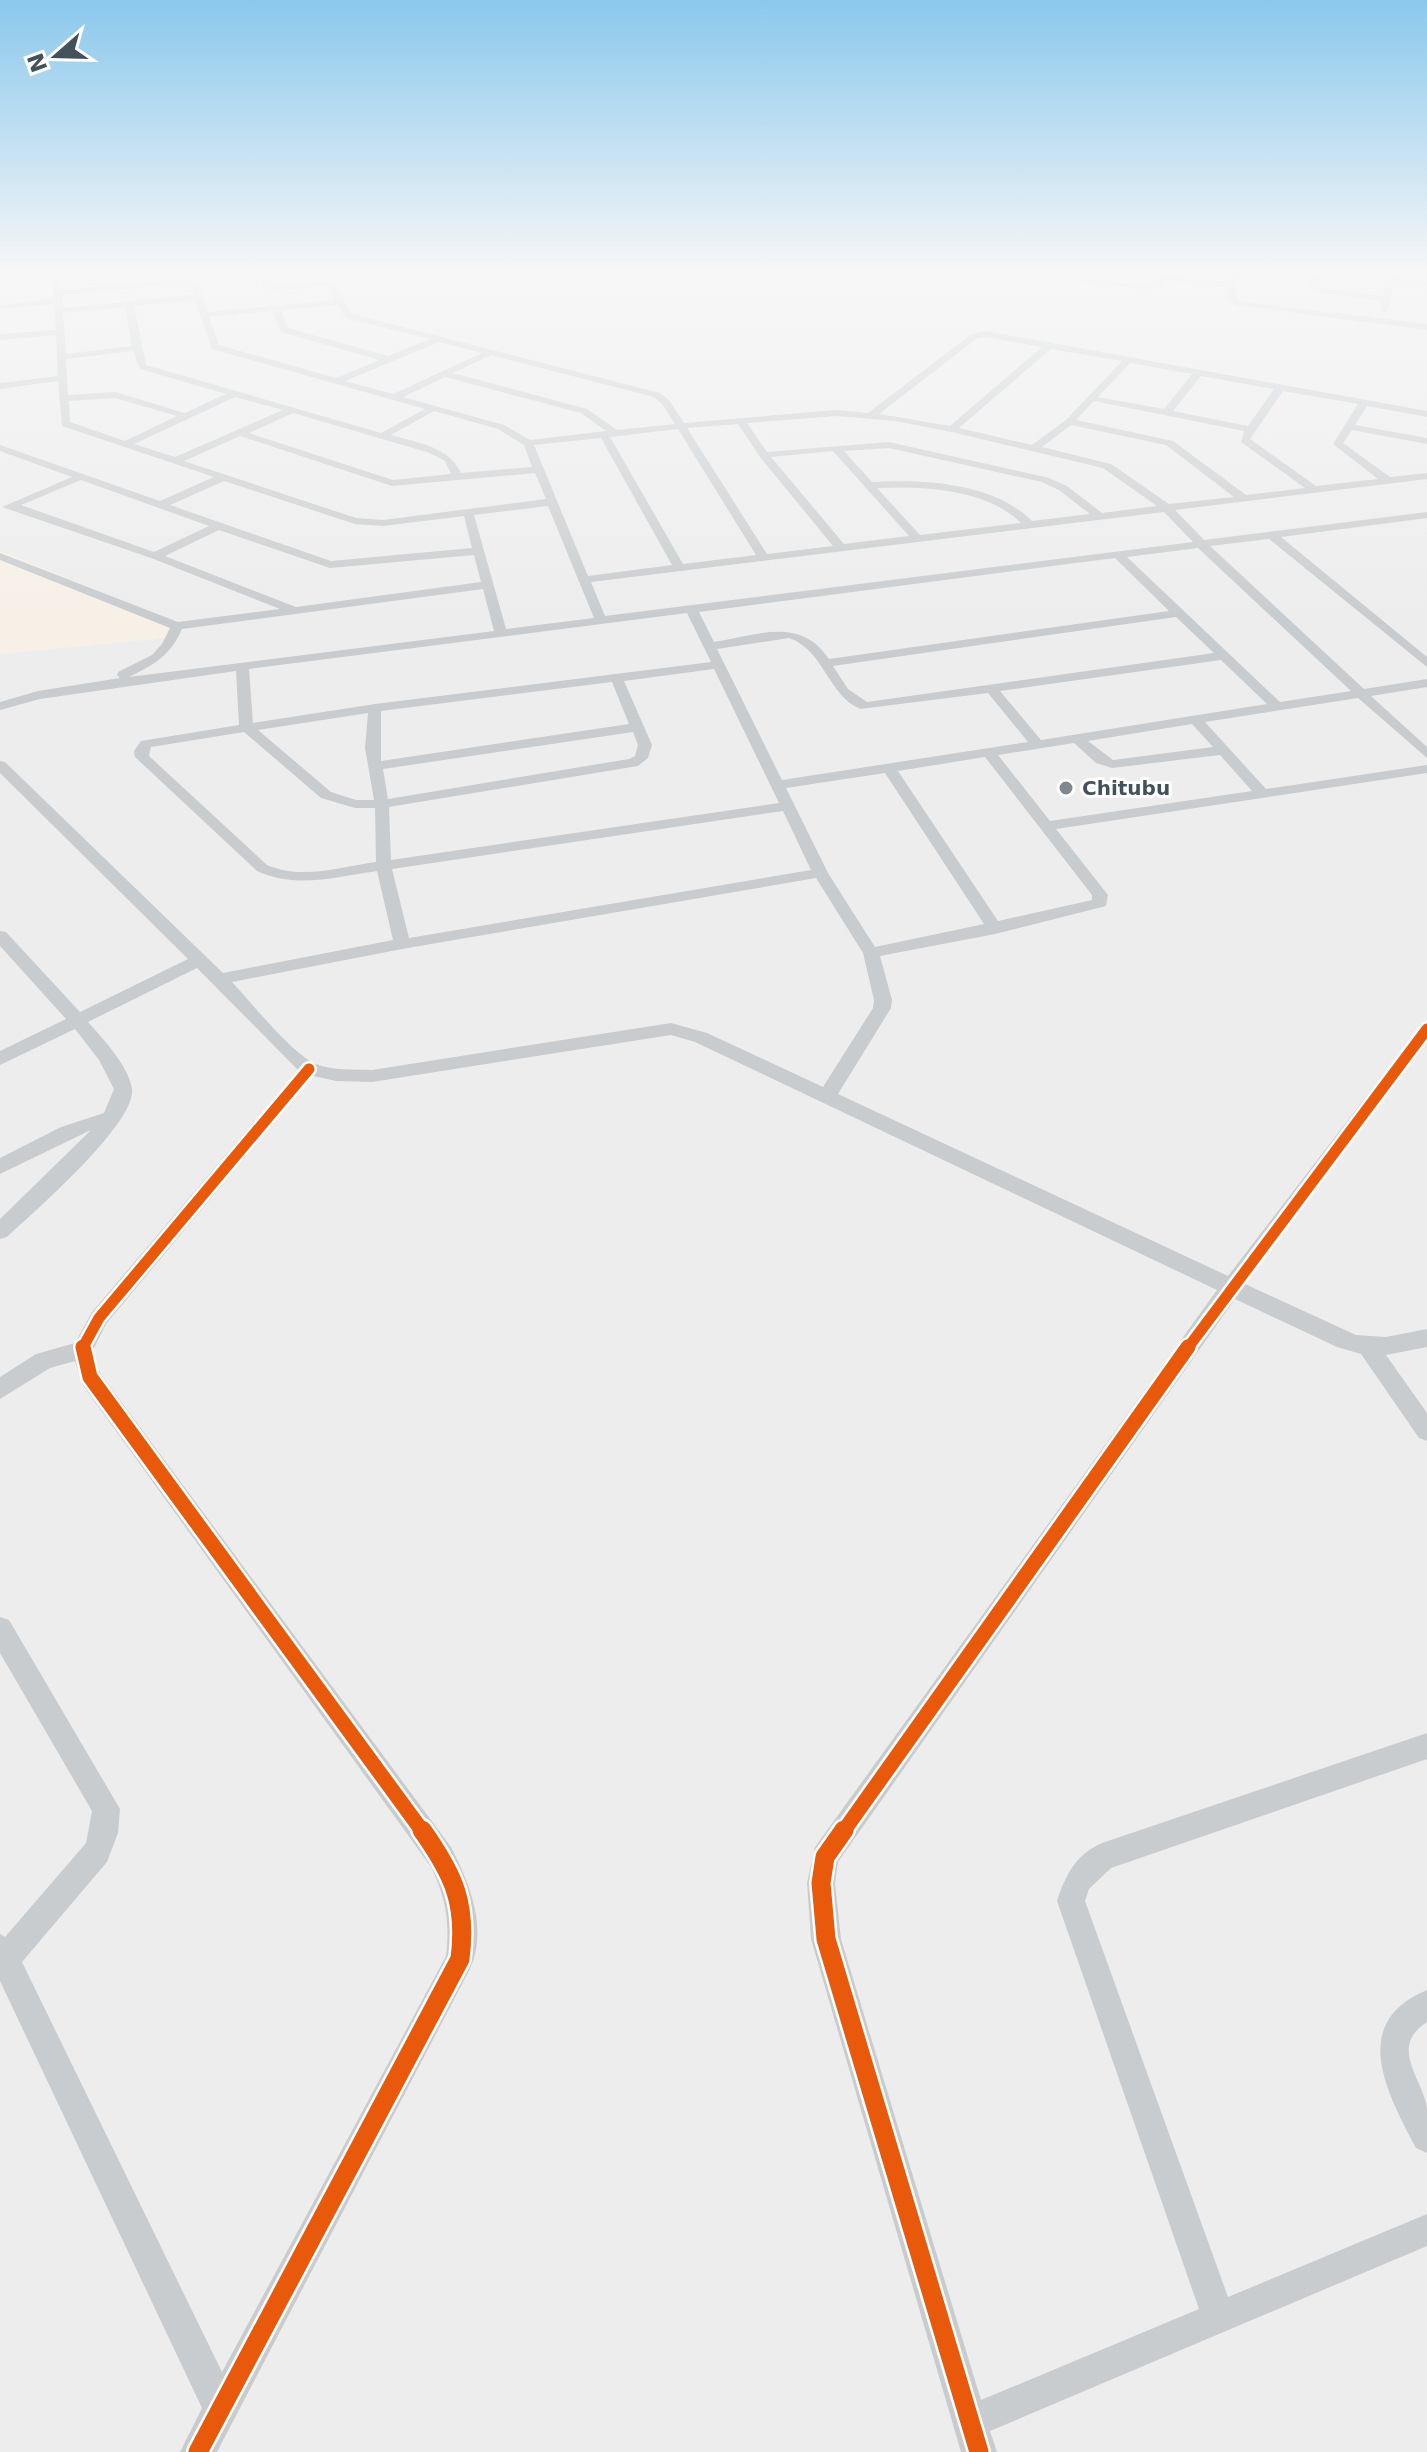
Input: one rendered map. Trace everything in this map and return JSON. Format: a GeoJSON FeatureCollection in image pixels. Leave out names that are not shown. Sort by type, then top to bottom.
{"type":"FeatureCollection","features":[{"type":"Feature","properties":{"kind":"street"},"geometry":{"type":"LineString","coordinates":[[64,389],[65,424],[369,523],[551,502]]}},
{"type":"Feature","properties":{"kind":"street"},"geometry":{"type":"LineString","coordinates":[[222,389],[445,455],[457,477]]}},
{"type":"Feature","properties":{"kind":"street"},"geometry":{"type":"LineString","coordinates":[[367,389],[501,427],[528,443],[601,621]]}},
{"type":"Feature","properties":{"kind":"street"},"geometry":{"type":"LineString","coordinates":[[394,397],[409,389]]}},
{"type":"Feature","properties":{"kind":"street"},"geometry":{"type":"LineString","coordinates":[[503,389],[584,411],[599,419],[679,568]]}},
{"type":"Feature","properties":{"kind":"street"},"geometry":{"type":"LineString","coordinates":[[635,389],[657,395],[666,402],[763,557]]}},
{"type":"Feature","properties":{"kind":"street"},"geometry":{"type":"LineString","coordinates":[[871,415],[905,389]]}},
{"type":"Feature","properties":{"kind":"street"},"geometry":{"type":"LineString","coordinates":[[952,429],[998,389]]}},
{"type":"Feature","properties":{"kind":"street"},"geometry":{"type":"LineString","coordinates":[[1036,447],[1069,422],[1099,389]]}},
{"type":"Feature","properties":{"kind":"street"},"geometry":{"type":"LineString","coordinates":[[1166,413],[1185,389]]}},
{"type":"Feature","properties":{"kind":"street"},"geometry":{"type":"LineString","coordinates":[[1279,389],[1250,429],[1246,437],[1248,444],[1313,489]]}},
{"type":"Feature","properties":{"kind":"street"},"geometry":{"type":"LineString","coordinates":[[1288,389],[1427,414]]}},
{"type":"Feature","properties":{"kind":"street"},"geometry":{"type":"LineString","coordinates":[[126,444],[235,393]]}},
{"type":"Feature","properties":{"kind":"street"},"geometry":{"type":"LineString","coordinates":[[65,398],[115,395],[187,416]]}},
{"type":"Feature","properties":{"kind":"street"},"geometry":{"type":"LineString","coordinates":[[1091,398],[1250,429]]}},
{"type":"Feature","properties":{"kind":"street"},"geometry":{"type":"LineString","coordinates":[[1364,403],[1337,440],[1340,448],[1388,481]]}},
{"type":"Feature","properties":{"kind":"street"},"geometry":{"type":"LineString","coordinates":[[381,437],[433,408]]}},
{"type":"Feature","properties":{"kind":"street"},"geometry":{"type":"LineString","coordinates":[[177,460],[292,410]]}},
{"type":"Feature","properties":{"kind":"street"},"geometry":{"type":"LineString","coordinates":[[528,443],[740,420],[837,413],[871,415],[952,429],[1107,466],[1167,508],[1427,754]]}},
{"type":"Feature","properties":{"kind":"street"},"geometry":{"type":"LineString","coordinates":[[740,420],[764,455],[840,547]]}},
{"type":"Feature","properties":{"kind":"street"},"geometry":{"type":"LineString","coordinates":[[1069,422],[1169,443],[1244,499]]}},
{"type":"Feature","properties":{"kind":"street"},"geometry":{"type":"LineString","coordinates":[[1347,426],[1427,441]]}},
{"type":"Feature","properties":{"kind":"street"},"geometry":{"type":"LineString","coordinates":[[240,433],[392,483],[539,469]]}},
{"type":"Feature","properties":{"kind":"street"},"geometry":{"type":"LineString","coordinates":[[764,455],[889,445],[1045,480],[1063,488],[1098,515]]}},
{"type":"Feature","properties":{"kind":"street"},"geometry":{"type":"LineString","coordinates":[[0,448],[330,565],[479,551]]}},
{"type":"Feature","properties":{"kind":"street"},"geometry":{"type":"LineString","coordinates":[[836,448],[916,538]]}},
{"type":"Feature","properties":{"kind":"street"},"geometry":{"type":"LineString","coordinates":[[5,507],[83,476]]}},
{"type":"Feature","properties":{"kind":"street"},"geometry":{"type":"LineString","coordinates":[[162,504],[225,476]]}},
{"type":"Feature","properties":{"kind":"street"},"geometry":{"type":"LineString","coordinates":[[582,580],[1427,476]]}},
{"type":"Feature","properties":{"kind":"street"},"geometry":{"type":"LineString","coordinates":[[872,485],[920,485],[993,501],[1012,508],[1028,524]]}},
{"type":"Feature","properties":{"kind":"street"},"geometry":{"type":"LineString","coordinates":[[5,507],[155,556],[295,610]]}},
{"type":"Feature","properties":{"kind":"street"},"geometry":{"type":"LineString","coordinates":[[468,512],[501,633]]}},
{"type":"Feature","properties":{"kind":"street"},"geometry":{"type":"LineString","coordinates":[[0,706],[38,695],[105,684],[1427,515]]}},
{"type":"Feature","properties":{"kind":"street"},"geometry":{"type":"LineString","coordinates":[[155,556],[220,525]]}},
{"type":"Feature","properties":{"kind":"street"},"geometry":{"type":"LineString","coordinates":[[1270,534],[1427,663]]}},
{"type":"Feature","properties":{"kind":"street"},"geometry":{"type":"LineString","coordinates":[[1118,555],[1279,708]]}},
{"type":"Feature","properties":{"kind":"street"},"geometry":{"type":"LineString","coordinates":[[0,556],[177,626],[489,585]]}},
{"type":"Feature","properties":{"kind":"street"},"geometry":{"type":"LineString","coordinates":[[692,610],[780,785],[820,873],[871,953],[883,1000],[882,1008],[827,1096]]}},
{"type":"Feature","properties":{"kind":"street"},"geometry":{"type":"LineString","coordinates":[[825,663],[1178,613]]}},
{"type":"Feature","properties":{"kind":"street"},"geometry":{"type":"LineString","coordinates":[[105,684],[161,656],[170,645],[177,626]]}},
{"type":"Feature","properties":{"kind":"street"},"geometry":{"type":"LineString","coordinates":[[708,647],[790,634],[800,636],[810,643],[845,696],[865,706],[993,691],[1223,656]]}},
{"type":"Feature","properties":{"kind":"street"},"geometry":{"type":"LineString","coordinates":[[717,665],[246,727],[146,744],[141,751],[142,757],[262,868],[280,876],[300,878],[788,806]]}},
{"type":"Feature","properties":{"kind":"street"},"geometry":{"type":"LineString","coordinates":[[242,666],[246,727],[326,795],[355,804],[382,804],[621,766],[641,758],[646,751],[639,727],[616,677]]}},
{"type":"Feature","properties":{"kind":"street"},"geometry":{"type":"LineString","coordinates":[[780,785],[1427,683]]}},
{"type":"Feature","properties":{"kind":"street"},"geometry":{"type":"LineString","coordinates":[[993,691],[1037,744]]}},
{"type":"Feature","properties":{"kind":"street"},"geometry":{"type":"LineString","coordinates":[[375,708],[372,748],[382,804],[384,866],[402,944]]}},
{"type":"Feature","properties":{"kind":"street"},"geometry":{"type":"LineString","coordinates":[[1196,720],[1261,792]]}},
{"type":"Feature","properties":{"kind":"street"},"geometry":{"type":"LineString","coordinates":[[374,766],[639,727]]}},
{"type":"Feature","properties":{"kind":"street"},"geometry":{"type":"LineString","coordinates":[[1077,738],[1101,760],[1112,764],[1222,750]]}},
{"type":"Feature","properties":{"kind":"street"},"geometry":{"type":"LineString","coordinates":[[871,953],[995,929],[1100,902],[1100,895],[989,753]]}},
{"type":"Feature","properties":{"kind":"street"},"geometry":{"type":"LineString","coordinates":[[888,767],[995,929]]}},
{"type":"Feature","properties":{"kind":"street"},"geometry":{"type":"LineString","coordinates":[[1045,826],[1427,769]]}},
{"type":"Feature","properties":{"kind":"street"},"geometry":{"type":"LineString","coordinates":[[3,772],[219,979],[287,1051],[309,1069],[336,1075],[372,1076],[671,1029],[701,1037],[1345,1341],[1369,1349],[1389,1348],[1427,1338]]}},
{"type":"Feature","properties":{"kind":"street"},"geometry":{"type":"LineString","coordinates":[[219,979],[402,944],[820,873]]}},
{"type":"Feature","properties":{"kind":"street"},"geometry":{"type":"LineString","coordinates":[[0,936],[106,1055],[124,1090],[121,1105],[111,1119],[52,1184],[0,1231]]}},
{"type":"Feature","properties":{"kind":"street"},"geometry":{"type":"LineString","coordinates":[[0,1059],[199,960]]}},
{"type":"Feature","properties":{"kind":"street"},"geometry":{"type":"LineString","coordinates":[[1427,1029],[1230,1289],[825,1857],[821,1883],[826,1939],[974,2437],[1218,2316],[1427,2230]]}},
{"type":"Feature","properties":{"kind":"street"},"geometry":{"type":"LineString","coordinates":[[198,2452],[460,1959],[464,1933],[462,1898],[441,1857],[90,1377],[82,1350],[99,1318],[309,1069]]}},
{"type":"Feature","properties":{"kind":"street"},"geometry":{"type":"LineString","coordinates":[[0,1167],[70,1129],[88,1122],[111,1119]]}},
{"type":"Feature","properties":{"kind":"street"},"geometry":{"type":"LineString","coordinates":[[1369,1349],[1427,1431]]}},
{"type":"Feature","properties":{"kind":"street"},"geometry":{"type":"LineString","coordinates":[[0,1389],[44,1361],[82,1350]]}},
{"type":"Feature","properties":{"kind":"street"},"geometry":{"type":"LineString","coordinates":[[0,1629],[106,1809],[104,1833],[97,1852],[2,1954],[221,2409]]}},
{"type":"Feature","properties":{"kind":"street"},"geometry":{"type":"LineString","coordinates":[[1218,2316],[1071,1901],[1077,1881],[1102,1857],[1427,1746]]}},
{"type":"Feature","properties":{"kind":"street"},"geometry":{"type":"LineString","coordinates":[[1427,2005],[1408,2017],[1393,2052],[1397,2080],[1427,2137]]}},
{"type":"Feature","properties":{"kind":"shaded area"},"geometry":{"type":"Polygon","coordinates":[[[0,550],[179,625],[167,638],[0,654],[0,550]]]}},
{"type":"Feature","properties":{"kind":"cycle path"},"geometry":{"type":"LineString","coordinates":[[979,2452],[826,1939],[821,1883],[825,1857],[1230,1289],[1427,1029]]}},
{"type":"Feature","properties":{"kind":"cycle path"},"geometry":{"type":"LineString","coordinates":[[198,2452],[460,1959],[462,1942],[461,1906],[441,1857],[90,1377],[82,1350],[99,1318],[309,1069]]}},
{"type":"Feature","properties":{"kind":"place","name":"Chitubu"},"geometry":{"type":"Point","coordinates":[1066,788]}}]}
